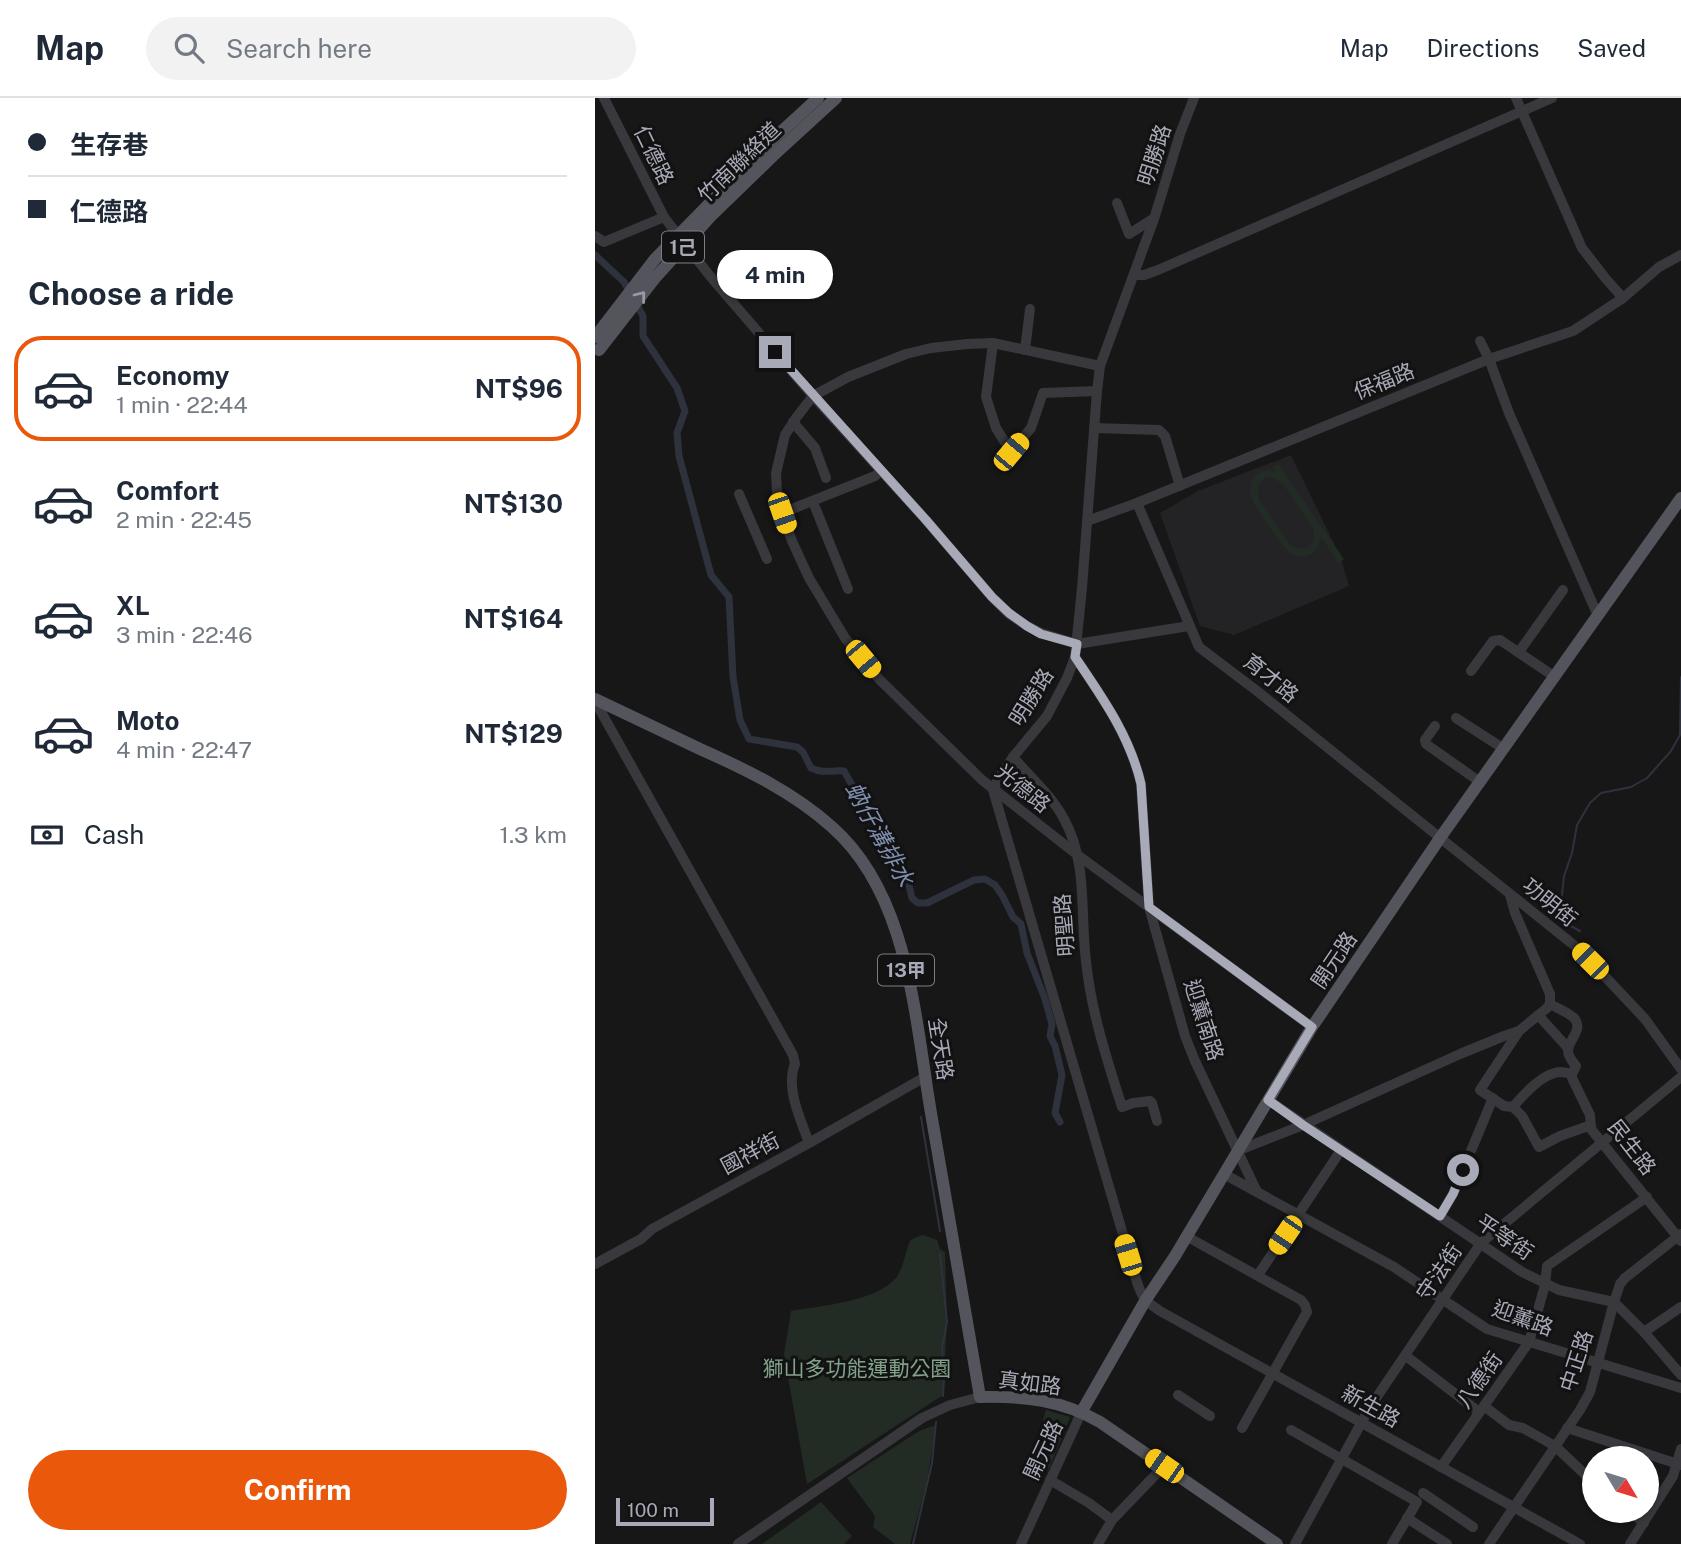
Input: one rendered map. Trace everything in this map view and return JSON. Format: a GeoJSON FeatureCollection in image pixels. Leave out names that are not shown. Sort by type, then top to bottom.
{"type":"FeatureCollection","features":[{"type":"Feature","properties":{"kind":"main road","name":"竹南聯絡道"},"geometry":{"type":"LineString","coordinates":[[597,354],[655,278],[818,98]]}},
{"type":"Feature","properties":{"kind":"main road","name":"竹南聯絡道"},"geometry":{"type":"LineString","coordinates":[[595,337],[655,259],[774,147],[836,98]]}},
{"type":"Feature","properties":{"kind":"main road","name":"開元路"},"geometry":{"type":"LineString","coordinates":[[1082,1411],[1145,1301],[1312,1027],[1440,838],[1681,498]]}},
{"type":"Feature","properties":{"kind":"main road","name":"全天路"},"geometry":{"type":"LineString","coordinates":[[595,700],[767,781],[796,799],[832,827],[854,850],[872,877],[895,928],[917,1020],[980,1397]]}},
{"type":"Feature","properties":{"kind":"main road","name":"真如路"},"geometry":{"type":"LineString","coordinates":[[980,1397],[1030,1398],[1082,1411],[1277,1544]]}},
{"type":"Feature","properties":{"kind":"street","name":"仁德路"},"geometry":{"type":"LineString","coordinates":[[604,98],[664,217],[710,276],[813,396],[1009,613],[1041,634],[1077,644]]}},
{"type":"Feature","properties":{"kind":"street","name":"明勝路"},"geometry":{"type":"LineString","coordinates":[[993,790],[1013,757],[1047,716],[1075,657],[1100,366],[1154,219],[1194,98]]}},
{"type":"Feature","properties":{"kind":"street"},"geometry":{"type":"LineString","coordinates":[[1516,98],[1582,248],[1623,298]]}},
{"type":"Feature","properties":{"kind":"street"},"geometry":{"type":"LineString","coordinates":[[1134,275],[1145,275],[1158,270],[1552,98]]}},
{"type":"Feature","properties":{"kind":"street"},"geometry":{"type":"LineString","coordinates":[[1117,203],[1129,234],[1154,219]]}},
{"type":"Feature","properties":{"kind":"street"},"geometry":{"type":"LineString","coordinates":[[595,236],[604,242],[664,217]]}},
{"type":"Feature","properties":{"kind":"street","name":"保福路"},"geometry":{"type":"LineString","coordinates":[[1087,521],[1180,486],[1489,359],[1573,331],[1623,298],[1659,267],[1681,255]]}},
{"type":"Feature","properties":{"kind":"street"},"geometry":{"type":"LineString","coordinates":[[1025,350],[1030,309]]}},
{"type":"Feature","properties":{"kind":"street"},"geometry":{"type":"LineString","coordinates":[[1480,341],[1598,616]]}},
{"type":"Feature","properties":{"kind":"street"},"geometry":{"type":"LineString","coordinates":[[993,343],[986,397],[996,428],[1011,452],[1031,428],[1043,393],[1097,391]]}},
{"type":"Feature","properties":{"kind":"street"},"geometry":{"type":"LineString","coordinates":[[813,396],[848,377],[906,354],[968,344],[993,343],[1100,366]]}},
{"type":"Feature","properties":{"kind":"street","name":"光德路"},"geometry":{"type":"LineString","coordinates":[[813,396],[785,435],[776,473],[777,493],[792,541],[809,578],[845,638],[880,680],[993,790],[1312,1027]]}},
{"type":"Feature","properties":{"kind":"street"},"geometry":{"type":"LineString","coordinates":[[793,422],[815,448],[826,478]]}},
{"type":"Feature","properties":{"kind":"street"},"geometry":{"type":"LineString","coordinates":[[1094,428],[1159,430],[1165,436],[1180,486]]}},
{"type":"Feature","properties":{"kind":"street"},"geometry":{"type":"LineString","coordinates":[[782,513],[875,476],[881,471]]}},
{"type":"Feature","properties":{"kind":"street"},"geometry":{"type":"LineString","coordinates":[[739,494],[767,559]]}},
{"type":"Feature","properties":{"kind":"street","name":"育才路"},"geometry":{"type":"LineString","coordinates":[[1137,503],[1199,647],[1440,838]]}},
{"type":"Feature","properties":{"kind":"street"},"geometry":{"type":"LineString","coordinates":[[815,507],[848,589]]}},
{"type":"Feature","properties":{"kind":"street"},"geometry":{"type":"LineString","coordinates":[[1519,652],[1563,590]]}},
{"type":"Feature","properties":{"kind":"street"},"geometry":{"type":"LineString","coordinates":[[1077,644],[1189,626]]}},
{"type":"Feature","properties":{"kind":"street"},"geometry":{"type":"LineString","coordinates":[[1471,671],[1493,641],[1500,640],[1555,677]]}},
{"type":"Feature","properties":{"kind":"street","name":"迎薰南路"},"geometry":{"type":"LineString","coordinates":[[1075,657],[1109,707],[1125,737],[1137,769],[1141,784],[1149,907],[1185,1036],[1257,1192]]}},
{"type":"Feature","properties":{"kind":"street"},"geometry":{"type":"LineString","coordinates":[[595,700],[793,1055],[794,1098],[809,1143]]}},
{"type":"Feature","properties":{"kind":"street"},"geometry":{"type":"LineString","coordinates":[[1456,718],[1504,749]]}},
{"type":"Feature","properties":{"kind":"street"},"geometry":{"type":"LineString","coordinates":[[1435,726],[1425,740],[1426,744],[1480,782]]}},
{"type":"Feature","properties":{"kind":"street","name":"明聖路"},"geometry":{"type":"LineString","coordinates":[[1013,757],[1048,796],[1065,820],[1079,856],[1085,960],[1103,1046],[1122,1107],[1150,1101],[1157,1121]]}},
{"type":"Feature","properties":{"kind":"street"},"geometry":{"type":"LineString","coordinates":[[993,790],[1125,1244],[1145,1301]]}},
{"type":"Feature","properties":{"kind":"street","name":"功明街"},"geometry":{"type":"LineString","coordinates":[[1440,838],[1580,950],[1645,1019],[1681,1069]]}},
{"type":"Feature","properties":{"kind":"street"},"geometry":{"type":"LineString","coordinates":[[1510,894],[1515,913],[1550,994],[1551,1004],[1519,1031],[1480,1090],[1504,1106],[1513,1107],[1522,1116],[1539,1147],[1591,1125]]}},
{"type":"Feature","properties":{"kind":"street","name":"民生路"},"geometry":{"type":"LineString","coordinates":[[1551,1004],[1573,1017],[1576,1022],[1577,1030],[1568,1048],[1569,1056],[1576,1066],[1572,1074],[1590,1115],[1591,1129],[1680,1237]]}},
{"type":"Feature","properties":{"kind":"street"},"geometry":{"type":"LineString","coordinates":[[1538,1015],[1568,1048]]}},
{"type":"Feature","properties":{"kind":"street"},"geometry":{"type":"LineString","coordinates":[[1237,1152],[1504,1035],[1519,1031]]}},
{"type":"Feature","properties":{"kind":"street"},"geometry":{"type":"LineString","coordinates":[[1513,1107],[1528,1090],[1549,1076],[1558,1072],[1572,1074]]}},
{"type":"Feature","properties":{"kind":"street","name":"國祥街"},"geometry":{"type":"LineString","coordinates":[[595,1264],[641,1239],[652,1229],[925,1077]]}},
{"type":"Feature","properties":{"kind":"street","name":"守法街"},"geometry":{"type":"LineString","coordinates":[[1295,1544],[1370,1407],[1481,1243],[1681,1077]]}},
{"type":"Feature","properties":{"kind":"street"},"geometry":{"type":"LineString","coordinates":[[1440,1216],[1453,1194],[1493,1098]]}},
{"type":"Feature","properties":{"kind":"street","name":"平等街"},"geometry":{"type":"LineString","coordinates":[[1268,1100],[1522,1272],[1559,1290],[1614,1302]]}},
{"type":"Feature","properties":{"kind":"street"},"geometry":{"type":"LineString","coordinates":[[1258,1275],[1341,1150]]}},
{"type":"Feature","properties":{"kind":"street","name":"迎薰路"},"geometry":{"type":"LineString","coordinates":[[1224,1174],[1394,1267],[1487,1329],[1681,1388]]}},
{"type":"Feature","properties":{"kind":"street","name":"八德街"},"geometry":{"type":"LineString","coordinates":[[1441,1467],[1529,1342],[1545,1284],[1547,1266],[1647,1196]]}},
{"type":"Feature","properties":{"kind":"street"},"geometry":{"type":"LineString","coordinates":[[1186,1236],[1258,1275],[1305,1305],[1307,1312],[1303,1320],[1242,1428]]}},
{"type":"Feature","properties":{"kind":"street","name":"中正路"},"geometry":{"type":"LineString","coordinates":[[1489,1544],[1590,1392],[1620,1284],[1680,1237]]}},
{"type":"Feature","properties":{"kind":"street","name":"新生路"},"geometry":{"type":"LineString","coordinates":[[1145,1301],[1580,1544]]}},
{"type":"Feature","properties":{"kind":"street"},"geometry":{"type":"LineString","coordinates":[[1614,1302],[1681,1375]]}},
{"type":"Feature","properties":{"kind":"street"},"geometry":{"type":"LineString","coordinates":[[1644,1332],[1681,1307]]}},
{"type":"Feature","properties":{"kind":"street"},"geometry":{"type":"LineString","coordinates":[[1406,1356],[1482,1409],[1555,1446],[1582,1472]]}},
{"type":"Feature","properties":{"kind":"street"},"geometry":{"type":"LineString","coordinates":[[1178,1395],[1210,1416]]}},
{"type":"Feature","properties":{"kind":"street","name":"真如路"},"geometry":{"type":"LineString","coordinates":[[738,1544],[922,1418],[950,1405],[980,1397]]}},
{"type":"Feature","properties":{"kind":"street","name":"開元路"},"geometry":{"type":"LineString","coordinates":[[1021,1544],[1082,1411]]}},
{"type":"Feature","properties":{"kind":"street"},"geometry":{"type":"LineString","coordinates":[[1567,1428],[1679,1465]]}},
{"type":"Feature","properties":{"kind":"street"},"geometry":{"type":"LineString","coordinates":[[1291,1430],[1342,1461],[1420,1497],[1473,1527]]}},
{"type":"Feature","properties":{"kind":"street"},"geometry":{"type":"LineString","coordinates":[[1659,1499],[1679,1465],[1681,1450]]}},
{"type":"Feature","properties":{"kind":"street"},"geometry":{"type":"LineString","coordinates":[[1098,1544],[1112,1520],[1164,1466]]}},
{"type":"Feature","properties":{"kind":"street"},"geometry":{"type":"LineString","coordinates":[[1050,1480],[1112,1520]]}},
{"type":"Feature","properties":{"kind":"street"},"geometry":{"type":"LineString","coordinates":[[1392,1544],[1420,1497]]}},
{"type":"Feature","properties":{"kind":"street"},"geometry":{"type":"LineString","coordinates":[[1407,1518],[1447,1544]]}},
{"type":"Feature","properties":{"kind":"street"},"geometry":{"type":"LineString","coordinates":[[1630,1544],[1644,1523]]}},
{"type":"Feature","properties":{"kind":"shaded area"},"geometry":{"type":"Polygon","coordinates":[[[1291,455],[1341,558],[1349,586],[1234,635],[1200,626],[1160,513],[1198,491],[1291,455]]]}},
{"type":"Feature","properties":{"kind":"green space"},"geometry":{"type":"Polygon","coordinates":[[[1278,464],[1344,559],[1339,563],[1321,537],[1314,552],[1300,557],[1286,549],[1269,526],[1250,491],[1255,476],[1263,471],[1275,471],[1273,467],[1278,464]],[[1271,477],[1265,478],[1258,486],[1259,500],[1291,546],[1301,549],[1309,547],[1314,541],[1313,528],[1283,484],[1271,477]]]}},
{"type":"Feature","properties":{"kind":"green space","name":"獅山多功能運動公園"},"geometry":{"type":"Polygon","coordinates":[[[923,1235],[937,1240],[940,1249],[945,1252],[947,1322],[943,1395],[807,1484],[784,1355],[791,1311],[850,1301],[880,1290],[899,1273],[910,1241],[923,1235]]]}},
{"type":"Feature","properties":{"kind":"green space"},"geometry":{"type":"Polygon","coordinates":[[[1046,1410],[1070,1417],[1049,1469],[1029,1466],[1046,1410]]]}},
{"type":"Feature","properties":{"kind":"green space"},"geometry":{"type":"Polygon","coordinates":[[[936,1425],[927,1482],[910,1544],[895,1544],[873,1527],[875,1516],[847,1478],[919,1431],[936,1425]]]}},
{"type":"Feature","properties":{"kind":"green space"},"geometry":{"type":"Polygon","coordinates":[[[821,1502],[852,1536],[844,1544],[762,1544],[821,1502]]]}},
{"type":"Feature","properties":{"kind":"waterway","name":"蚋仔溝排水"},"geometry":{"type":"LineString","coordinates":[[595,255],[624,282],[643,316],[643,336],[677,388],[685,411],[677,433],[679,456],[711,575],[729,597],[733,677],[740,720],[749,739],[797,747],[803,752],[811,768],[816,770],[844,771],[895,860],[906,873],[912,898],[918,903],[927,903],[974,880],[985,879],[995,885],[1013,917],[1021,924],[1027,953],[1052,1024],[1050,1036],[1062,1075],[1055,1113],[1060,1122]]}},
{"type":"Feature","properties":{"kind":"waterway"},"geometry":{"type":"LineString","coordinates":[[1580,931],[1569,925],[1560,913],[1564,876],[1577,825],[1590,803],[1601,793],[1631,787],[1647,778],[1671,751],[1680,735],[1681,677]]}},
{"type":"Feature","properties":{"kind":"waterway"},"geometry":{"type":"LineString","coordinates":[[921,1117],[940,1231]]}},
{"type":"Feature","properties":{"kind":"waterway"},"geometry":{"type":"LineString","coordinates":[[940,1254],[947,1322],[942,1348],[943,1396]]}},
{"type":"Feature","properties":{"kind":"waterway"},"geometry":{"type":"LineString","coordinates":[[913,1544],[932,1463],[936,1422]]}},
{"type":"Feature","properties":{"kind":"route"},"geometry":{"type":"LineString","coordinates":[[775,352],[992,597],[1009,613],[1041,634],[1077,644],[1075,657],[1109,707],[1125,737],[1137,769],[1141,784],[1149,907],[1312,1027],[1268,1100],[1440,1216],[1463,1170]]}}]}
